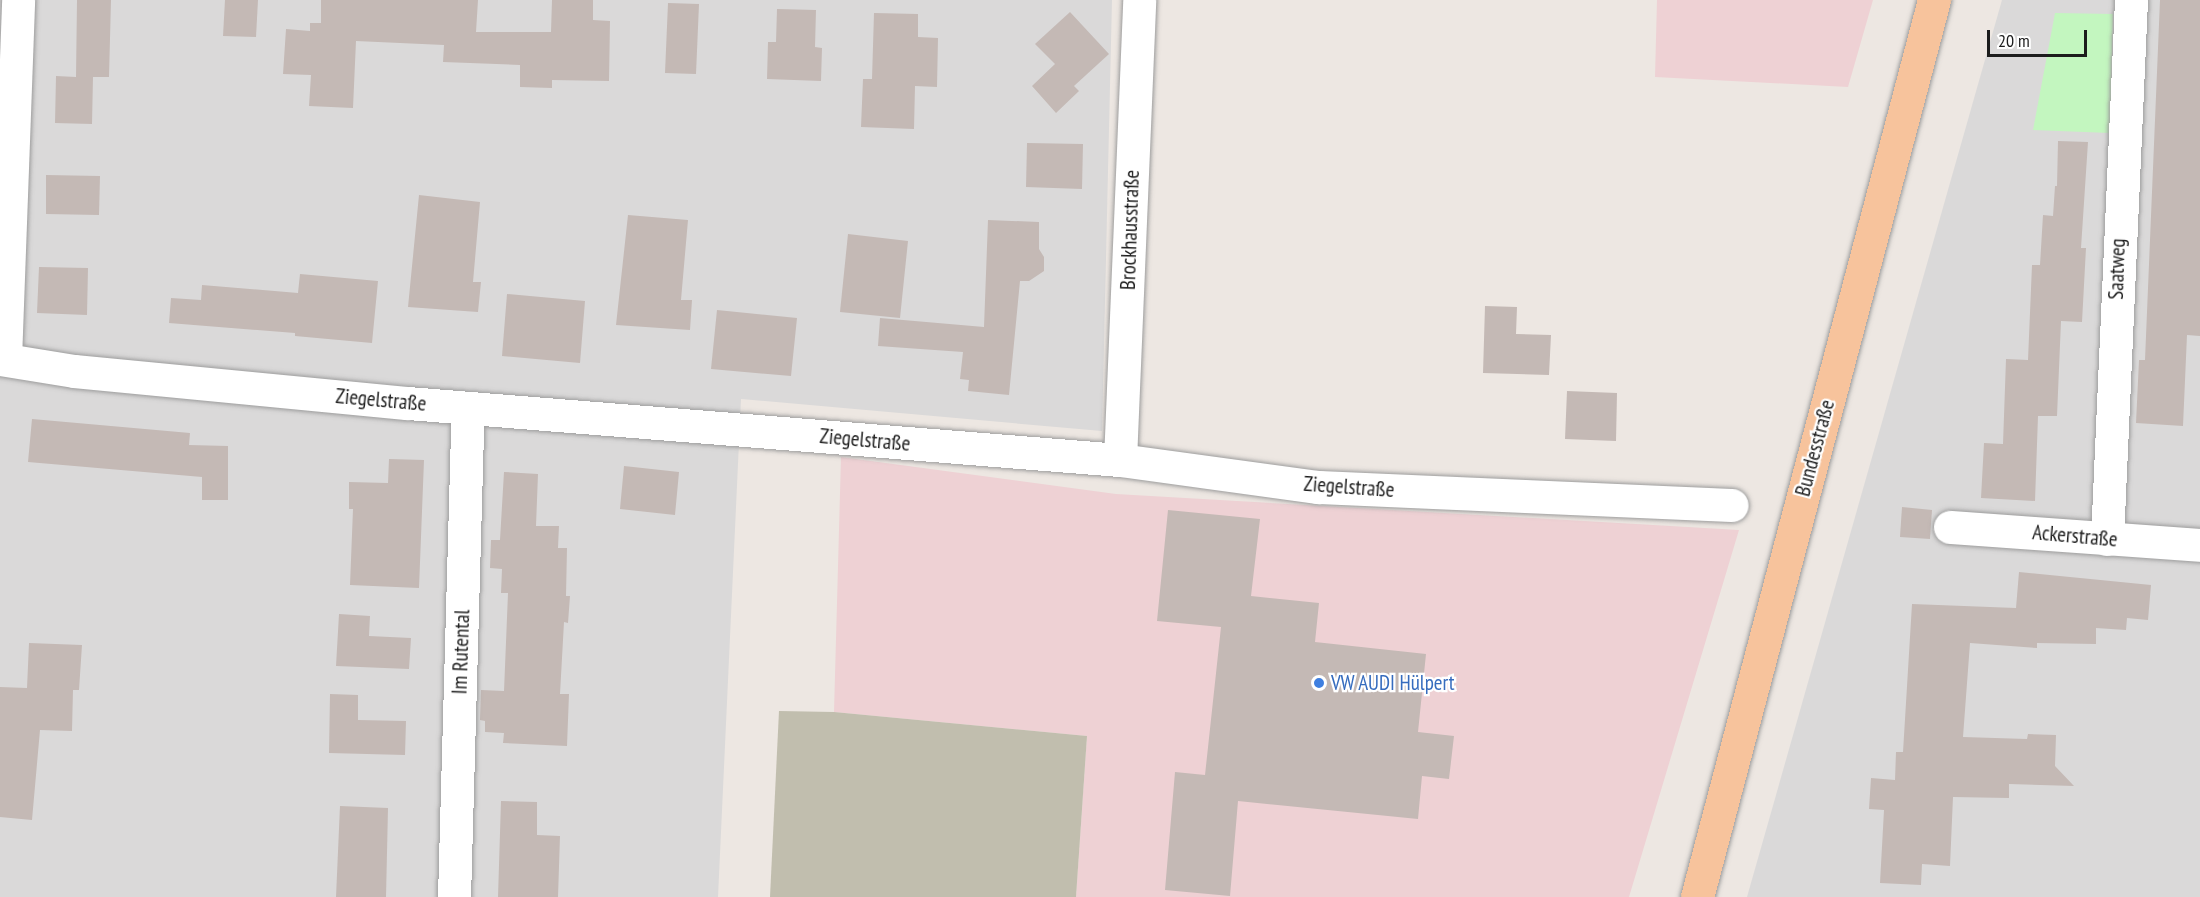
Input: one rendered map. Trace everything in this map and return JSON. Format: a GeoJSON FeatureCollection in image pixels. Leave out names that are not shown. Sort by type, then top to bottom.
{"type":"FeatureCollection","features":[{"type":"Feature","properties":{"kind":"main road","name":"Bundesstraße"},"geometry":{"type":"LineString","coordinates":[[1697,897],[1934,0]]}},
{"type":"Feature","properties":{"kind":"street"},"geometry":{"type":"LineString","coordinates":[[3,359],[18,0]]}},
{"type":"Feature","properties":{"kind":"street","name":"Brockhausstraße"},"geometry":{"type":"LineString","coordinates":[[1120,460],[1139,0]]}},
{"type":"Feature","properties":{"kind":"street","name":"Saatweg"},"geometry":{"type":"LineString","coordinates":[[2107,539],[2120,191],[2131,0]]}},
{"type":"Feature","properties":{"kind":"street","name":"Ziegelstraße"},"geometry":{"type":"LineString","coordinates":[[3,359],[74,371],[468,408],[1120,460],[1318,487],[1732,505]]}},
{"type":"Feature","properties":{"kind":"street","name":"Im Rutental"},"geometry":{"type":"LineString","coordinates":[[454,897],[468,408]]}},
{"type":"Feature","properties":{"kind":"street","name":"Ackerstraße"},"geometry":{"type":"LineString","coordinates":[[1950,527],[2200,546]]}},
{"type":"Feature","properties":{"kind":"shaded area"},"geometry":{"type":"Polygon","coordinates":[[[0,0],[1112,0],[1102,431],[741,399],[718,897],[0,897],[0,0]]]}},
{"type":"Feature","properties":{"kind":"shaded area"},"geometry":{"type":"Polygon","coordinates":[[[1657,0],[1873,0],[1848,87],[1655,77],[1657,0]]]}},
{"type":"Feature","properties":{"kind":"shaded area"},"geometry":{"type":"Polygon","coordinates":[[[2002,0],[2200,0],[2200,897],[1747,897],[2002,0]]]}},
{"type":"Feature","properties":{"kind":"shaded area"},"geometry":{"type":"Polygon","coordinates":[[[841,457],[1116,494],[1739,530],[1629,897],[1076,897],[1087,736],[834,712],[841,457]]]}},
{"type":"Feature","properties":{"kind":"shaded area"},"geometry":{"type":"Polygon","coordinates":[[[779,711],[834,712],[1087,736],[1076,897],[770,897],[779,711]]]}},
{"type":"Feature","properties":{"kind":"green space"},"geometry":{"type":"Polygon","coordinates":[[[2055,13],[2113,14],[2110,133],[2033,130],[2055,13]]]}},
{"type":"Feature","properties":{"kind":"building"},"geometry":{"type":"Polygon","coordinates":[[[77,0],[111,0],[109,77],[93,77],[92,124],[55,123],[56,76],[76,77],[77,0]]]}},
{"type":"Feature","properties":{"kind":"building"},"geometry":{"type":"Polygon","coordinates":[[[225,0],[258,0],[256,37],[223,36],[225,0]]]}},
{"type":"Feature","properties":{"kind":"building"},"geometry":{"type":"Polygon","coordinates":[[[321,0],[478,0],[476,32],[551,32],[552,0],[593,0],[593,20],[610,21],[609,81],[552,80],[552,88],[520,87],[520,65],[443,62],[444,45],[356,41],[353,108],[309,106],[311,75],[283,74],[286,29],[310,31],[310,23],[321,23],[321,0]]]}},
{"type":"Feature","properties":{"kind":"building"},"geometry":{"type":"Polygon","coordinates":[[[2160,0],[2200,0],[2200,336],[2187,335],[2183,426],[2136,423],[2139,360],[2145,360],[2160,0]]]}},
{"type":"Feature","properties":{"kind":"building"},"geometry":{"type":"Polygon","coordinates":[[[668,3],[699,4],[696,74],[665,73],[668,3]]]}},
{"type":"Feature","properties":{"kind":"building"},"geometry":{"type":"Polygon","coordinates":[[[777,9],[816,10],[815,47],[822,48],[821,81],[767,79],[768,42],[776,42],[777,9]]]}},
{"type":"Feature","properties":{"kind":"building"},"geometry":{"type":"Polygon","coordinates":[[[1070,12],[1109,54],[1074,86],[1079,91],[1056,113],[1032,86],[1055,64],[1035,44],[1070,12]]]}},
{"type":"Feature","properties":{"kind":"building"},"geometry":{"type":"Polygon","coordinates":[[[874,13],[918,14],[918,37],[938,38],[937,87],[915,86],[914,129],[861,127],[863,79],[872,79],[874,13]]]}},
{"type":"Feature","properties":{"kind":"building"},"geometry":{"type":"Polygon","coordinates":[[[2058,141],[2088,142],[2081,248],[2086,248],[2082,322],[2061,321],[2057,416],[2038,416],[2035,501],[1981,498],[1984,443],[2003,444],[2006,359],[2028,360],[2032,265],[2040,265],[2043,215],[2053,216],[2055,186],[2057,186],[2058,141]]]}},
{"type":"Feature","properties":{"kind":"building"},"geometry":{"type":"Polygon","coordinates":[[[1027,143],[1083,144],[1082,189],[1026,187],[1027,143]]]}},
{"type":"Feature","properties":{"kind":"building"},"geometry":{"type":"Polygon","coordinates":[[[46,175],[100,176],[99,215],[46,214],[46,175]]]}},
{"type":"Feature","properties":{"kind":"building"},"geometry":{"type":"Polygon","coordinates":[[[419,195],[480,202],[473,282],[481,282],[478,312],[408,307],[419,195]]]}},
{"type":"Feature","properties":{"kind":"building"},"geometry":{"type":"Polygon","coordinates":[[[628,215],[688,220],[681,300],[692,300],[690,330],[616,325],[628,215]]]}},
{"type":"Feature","properties":{"kind":"building"},"geometry":{"type":"Polygon","coordinates":[[[988,220],[1039,222],[1039,249],[1044,257],[1044,271],[1029,281],[1020,281],[1009,395],[968,391],[969,380],[960,379],[963,352],[878,346],[880,318],[984,327],[988,220]]]}},
{"type":"Feature","properties":{"kind":"building"},"geometry":{"type":"Polygon","coordinates":[[[848,234],[908,241],[900,318],[840,312],[848,234]]]}},
{"type":"Feature","properties":{"kind":"building"},"geometry":{"type":"Polygon","coordinates":[[[39,267],[88,268],[87,315],[37,313],[39,267]]]}},
{"type":"Feature","properties":{"kind":"building"},"geometry":{"type":"Polygon","coordinates":[[[300,274],[378,281],[372,343],[295,336],[295,333],[169,323],[171,298],[201,300],[202,285],[298,293],[300,274]]]}},
{"type":"Feature","properties":{"kind":"building"},"geometry":{"type":"Polygon","coordinates":[[[507,294],[585,301],[580,363],[502,356],[507,294]]]}},
{"type":"Feature","properties":{"kind":"building"},"geometry":{"type":"Polygon","coordinates":[[[1485,306],[1517,307],[1516,334],[1551,335],[1549,375],[1483,373],[1485,306]]]}},
{"type":"Feature","properties":{"kind":"building"},"geometry":{"type":"Polygon","coordinates":[[[717,310],[797,318],[791,376],[711,369],[717,310]]]}},
{"type":"Feature","properties":{"kind":"building"},"geometry":{"type":"Polygon","coordinates":[[[1567,391],[1617,393],[1616,441],[1565,439],[1567,391]]]}},
{"type":"Feature","properties":{"kind":"building"},"geometry":{"type":"Polygon","coordinates":[[[32,419],[190,433],[189,445],[228,446],[228,500],[202,500],[202,477],[28,462],[32,419]]]}},
{"type":"Feature","properties":{"kind":"building"},"geometry":{"type":"Polygon","coordinates":[[[389,459],[424,460],[419,588],[350,585],[353,509],[349,509],[349,482],[388,483],[389,459]]]}},
{"type":"Feature","properties":{"kind":"building"},"geometry":{"type":"Polygon","coordinates":[[[624,466],[679,472],[675,515],[620,509],[624,466]]]}},
{"type":"Feature","properties":{"kind":"building"},"geometry":{"type":"Polygon","coordinates":[[[504,472],[538,474],[536,526],[559,526],[558,548],[567,548],[566,596],[570,596],[568,623],[564,622],[560,694],[569,694],[567,746],[503,743],[504,733],[485,732],[485,721],[480,720],[481,690],[504,691],[508,593],[501,593],[502,569],[490,568],[491,540],[500,540],[504,472]]]}},
{"type":"Feature","properties":{"kind":"building"},"geometry":{"type":"Polygon","coordinates":[[[1902,507],[1932,510],[1930,539],[1900,537],[1902,507]]]}},
{"type":"Feature","properties":{"kind":"building","name":"VW AUDI Hülpert"},"geometry":{"type":"Polygon","coordinates":[[[1168,510],[1260,519],[1251,596],[1319,603],[1315,642],[1426,654],[1418,732],[1454,736],[1449,779],[1422,776],[1418,819],[1238,801],[1230,896],[1165,890],[1175,772],[1205,775],[1221,627],[1157,621],[1168,510]]]}},
{"type":"Feature","properties":{"kind":"building"},"geometry":{"type":"Polygon","coordinates":[[[2019,572],[2151,585],[2148,620],[2127,618],[2126,630],[2096,628],[2096,644],[2037,643],[2037,648],[1970,643],[1963,737],[2027,739],[2028,734],[2056,735],[2055,766],[2074,786],[2009,784],[2009,798],[1953,797],[1950,866],[1922,864],[1921,885],[1880,883],[1884,810],[1869,809],[1871,778],[1895,780],[1896,752],[1903,752],[1912,604],[2016,608],[2019,572]]]}},
{"type":"Feature","properties":{"kind":"building"},"geometry":{"type":"Polygon","coordinates":[[[339,614],[370,616],[369,636],[411,638],[409,669],[336,666],[339,614]]]}},
{"type":"Feature","properties":{"kind":"building"},"geometry":{"type":"Polygon","coordinates":[[[29,643],[82,645],[79,690],[73,690],[72,731],[40,730],[32,820],[0,817],[0,687],[27,688],[29,643]]]}},
{"type":"Feature","properties":{"kind":"building"},"geometry":{"type":"Polygon","coordinates":[[[330,694],[358,695],[358,720],[406,721],[405,755],[329,753],[330,694]]]}},
{"type":"Feature","properties":{"kind":"building"},"geometry":{"type":"Polygon","coordinates":[[[501,801],[537,802],[537,835],[560,836],[558,897],[498,897],[501,801]]]}},
{"type":"Feature","properties":{"kind":"building"},"geometry":{"type":"Polygon","coordinates":[[[340,806],[388,808],[386,897],[336,897],[340,806]]]}},
{"type":"Feature","properties":{"kind":"place","name":"VW AUDI Hülpert"},"geometry":{"type":"Point","coordinates":[1319,683]}}]}
